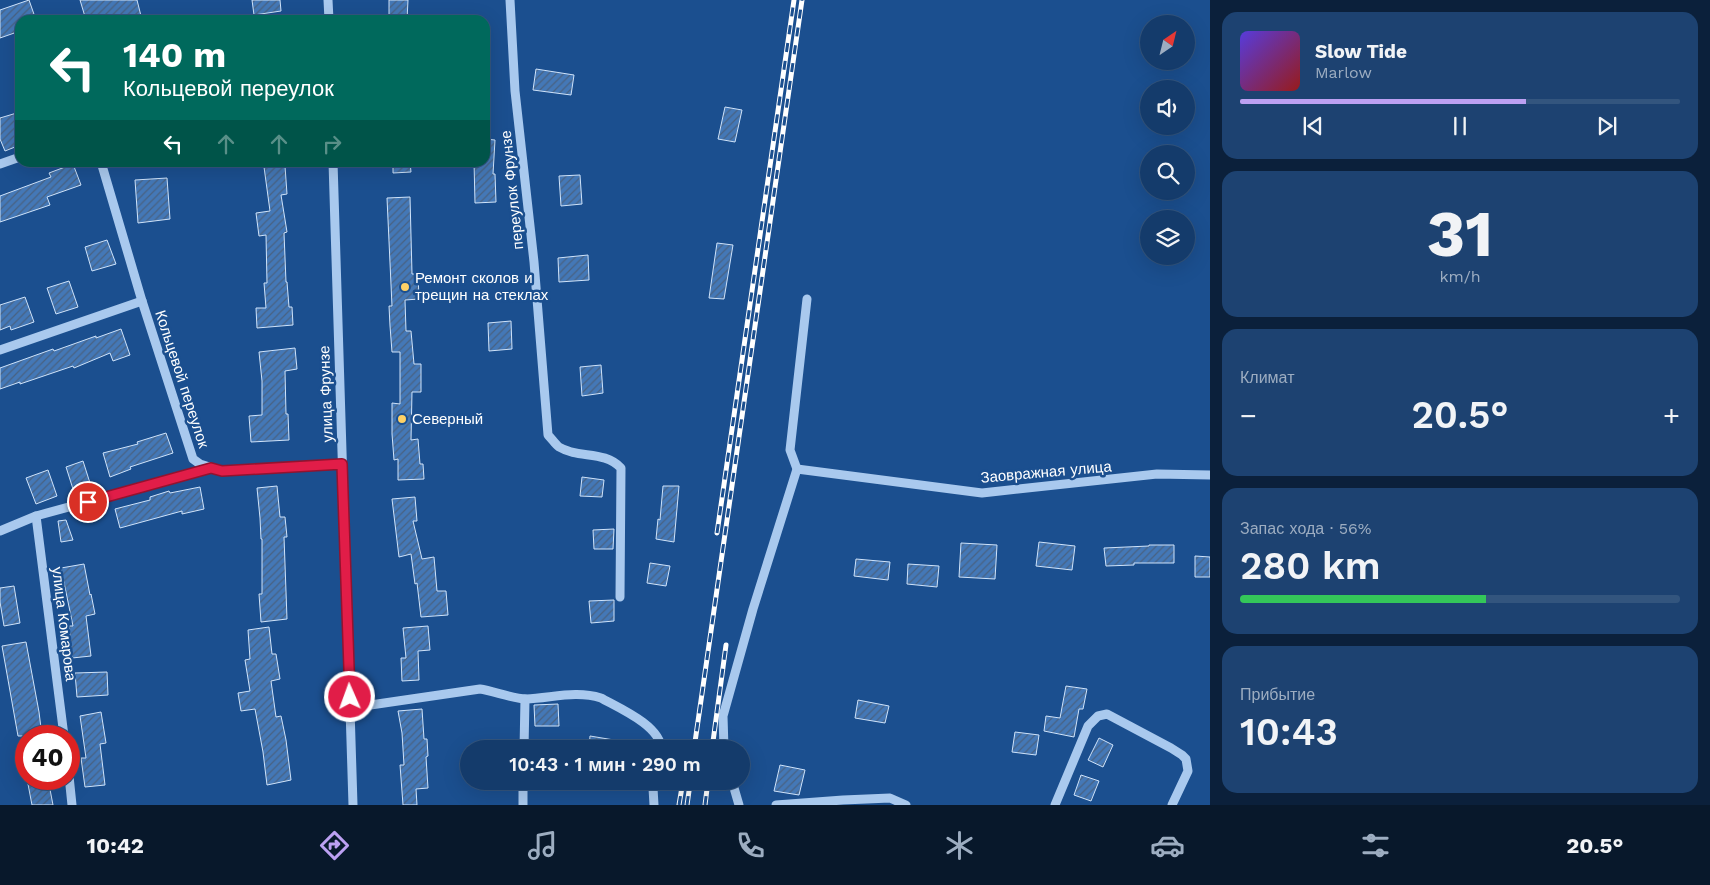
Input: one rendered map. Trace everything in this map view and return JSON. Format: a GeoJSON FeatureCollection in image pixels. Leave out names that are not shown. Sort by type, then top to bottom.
{"type":"FeatureCollection","features":[{"type":"Feature","properties":{"kind":"street"},"geometry":{"type":"LineString","coordinates":[[328,0],[328,15]]}},
{"type":"Feature","properties":{"kind":"street","name":"переулок Фрунзе"},"geometry":{"type":"LineString","coordinates":[[510,0],[515,91],[534,262],[548,435],[558,446],[572,452],[608,458],[621,468],[620,597]]}},
{"type":"Feature","properties":{"kind":"street"},"geometry":{"type":"LineString","coordinates":[[0,164],[15,159]]}},
{"type":"Feature","properties":{"kind":"street","name":"Кольцевой переулок"},"geometry":{"type":"LineString","coordinates":[[102,167],[142,301],[190,451],[197,462],[222,471],[342,464]]}},
{"type":"Feature","properties":{"kind":"street","name":"улица Фрунзе"},"geometry":{"type":"LineString","coordinates":[[333,167],[353,805]]}},
{"type":"Feature","properties":{"kind":"street"},"geometry":{"type":"LineString","coordinates":[[724,740],[723,716],[753,609],[797,469],[790,450],[807,298]]}},
{"type":"Feature","properties":{"kind":"street"},"geometry":{"type":"LineString","coordinates":[[0,350],[142,301]]}},
{"type":"Feature","properties":{"kind":"street"},"geometry":{"type":"LineString","coordinates":[[0,531],[36,516],[211,468]]}},
{"type":"Feature","properties":{"kind":"street","name":"Заовражная улица"},"geometry":{"type":"LineString","coordinates":[[797,469],[982,493],[1157,474],[1210,475]]}},
{"type":"Feature","properties":{"kind":"street","name":"улица Комарова"},"geometry":{"type":"LineString","coordinates":[[36,516],[63,725]]}},
{"type":"Feature","properties":{"kind":"street"},"geometry":{"type":"LineString","coordinates":[[350,708],[480,689],[525,699],[568,694],[595,696],[650,727],[660,740]]}},
{"type":"Feature","properties":{"kind":"street"},"geometry":{"type":"LineString","coordinates":[[524,740],[525,699]]}},
{"type":"Feature","properties":{"kind":"street"},"geometry":{"type":"LineString","coordinates":[[1056,805],[1088,726],[1098,716],[1107,714],[1182,754],[1186,759],[1188,771],[1172,805]]}},
{"type":"Feature","properties":{"kind":"street"},"geometry":{"type":"LineString","coordinates":[[70,790],[72,805]]}},
{"type":"Feature","properties":{"kind":"street"},"geometry":{"type":"LineString","coordinates":[[523,805],[524,790]]}},
{"type":"Feature","properties":{"kind":"street"},"geometry":{"type":"LineString","coordinates":[[653,790],[654,805]]}},
{"type":"Feature","properties":{"kind":"street"},"geometry":{"type":"LineString","coordinates":[[735,790],[740,805]]}},
{"type":"Feature","properties":{"kind":"street"},"geometry":{"type":"LineString","coordinates":[[776,805],[890,798],[906,805]]}},
{"type":"Feature","properties":{"kind":"building"},"geometry":{"type":"Polygon","coordinates":[[[29,0],[34,15],[15,15],[15,33],[0,38],[0,10],[29,0]]]}},
{"type":"Feature","properties":{"kind":"building"},"geometry":{"type":"Polygon","coordinates":[[[80,0],[137,0],[141,15],[84,15],[80,0]]]}},
{"type":"Feature","properties":{"kind":"building"},"geometry":{"type":"Polygon","coordinates":[[[252,0],[280,0],[281,11],[254,15],[252,0]]]}},
{"type":"Feature","properties":{"kind":"building"},"geometry":{"type":"Polygon","coordinates":[[[389,0],[408,0],[407,15],[389,15],[389,0]]]}},
{"type":"Feature","properties":{"kind":"building"},"geometry":{"type":"Polygon","coordinates":[[[536,69],[574,75],[571,95],[533,90],[536,69]]]}},
{"type":"Feature","properties":{"kind":"building"},"geometry":{"type":"Polygon","coordinates":[[[725,107],[742,110],[735,142],[718,139],[725,107]]]}},
{"type":"Feature","properties":{"kind":"building"},"geometry":{"type":"Polygon","coordinates":[[[15,114],[15,147],[5,151],[0,139],[0,118],[15,114]]]}},
{"type":"Feature","properties":{"kind":"building"},"geometry":{"type":"Polygon","coordinates":[[[490,140],[495,140],[493,174],[495,174],[496,202],[475,203],[474,167],[490,167],[490,140]]]}},
{"type":"Feature","properties":{"kind":"building"},"geometry":{"type":"Polygon","coordinates":[[[65,167],[74,167],[81,185],[47,197],[50,205],[0,222],[0,196],[51,177],[49,173],[65,167]]]}},
{"type":"Feature","properties":{"kind":"building"},"geometry":{"type":"Polygon","coordinates":[[[264,167],[285,167],[287,194],[281,195],[287,232],[284,233],[286,282],[289,307],[292,307],[293,325],[257,328],[256,308],[266,308],[264,283],[267,283],[266,235],[259,236],[256,213],[270,211],[264,167]]]}},
{"type":"Feature","properties":{"kind":"building"},"geometry":{"type":"Polygon","coordinates":[[[393,167],[410,167],[411,172],[393,173],[393,167]]]}},
{"type":"Feature","properties":{"kind":"building"},"geometry":{"type":"Polygon","coordinates":[[[580,175],[582,204],[561,206],[559,176],[580,175]]]}},
{"type":"Feature","properties":{"kind":"building"},"geometry":{"type":"Polygon","coordinates":[[[167,178],[170,219],[138,223],[135,180],[167,178]]]}},
{"type":"Feature","properties":{"kind":"building"},"geometry":{"type":"Polygon","coordinates":[[[410,197],[412,274],[418,274],[419,299],[405,300],[406,331],[411,331],[414,364],[421,364],[421,392],[412,392],[411,440],[418,439],[420,464],[423,464],[424,479],[398,480],[398,459],[394,460],[392,403],[400,404],[400,352],[392,352],[389,306],[392,306],[387,198],[410,197]]]}},
{"type":"Feature","properties":{"kind":"building"},"geometry":{"type":"Polygon","coordinates":[[[107,240],[116,264],[92,271],[85,247],[107,240]]]}},
{"type":"Feature","properties":{"kind":"building"},"geometry":{"type":"Polygon","coordinates":[[[717,243],[733,245],[724,299],[709,298],[717,243]]]}},
{"type":"Feature","properties":{"kind":"building"},"geometry":{"type":"Polygon","coordinates":[[[588,255],[589,280],[559,282],[558,258],[588,255]]]}},
{"type":"Feature","properties":{"kind":"building"},"geometry":{"type":"Polygon","coordinates":[[[69,281],[78,307],[56,314],[47,288],[69,281]]]}},
{"type":"Feature","properties":{"kind":"building"},"geometry":{"type":"Polygon","coordinates":[[[25,297],[34,322],[11,330],[10,326],[0,330],[0,305],[25,297]]]}},
{"type":"Feature","properties":{"kind":"building"},"geometry":{"type":"Polygon","coordinates":[[[511,321],[512,349],[489,351],[488,323],[511,321]]]}},
{"type":"Feature","properties":{"kind":"building"},"geometry":{"type":"Polygon","coordinates":[[[121,329],[130,355],[113,361],[110,353],[74,368],[73,366],[0,389],[0,368],[53,349],[54,351],[121,329]]]}},
{"type":"Feature","properties":{"kind":"building"},"geometry":{"type":"Polygon","coordinates":[[[295,348],[297,369],[285,371],[289,440],[251,442],[249,416],[262,415],[262,381],[259,352],[295,348]]]}},
{"type":"Feature","properties":{"kind":"building"},"geometry":{"type":"Polygon","coordinates":[[[601,365],[603,393],[582,396],[580,367],[601,365]]]}},
{"type":"Feature","properties":{"kind":"building"},"geometry":{"type":"Polygon","coordinates":[[[166,433],[173,453],[130,467],[131,469],[110,477],[103,453],[138,444],[137,442],[166,433]]]}},
{"type":"Feature","properties":{"kind":"building"},"geometry":{"type":"Polygon","coordinates":[[[83,461],[90,483],[73,489],[66,467],[83,461]]]}},
{"type":"Feature","properties":{"kind":"building"},"geometry":{"type":"Polygon","coordinates":[[[48,470],[57,496],[36,504],[26,478],[48,470]]]}},
{"type":"Feature","properties":{"kind":"building"},"geometry":{"type":"Polygon","coordinates":[[[582,477],[604,480],[602,497],[580,496],[582,477]]]}},
{"type":"Feature","properties":{"kind":"building"},"geometry":{"type":"Polygon","coordinates":[[[277,486],[280,517],[285,517],[287,537],[284,537],[287,619],[261,622],[259,594],[262,594],[262,539],[257,488],[277,486]]]}},
{"type":"Feature","properties":{"kind":"building"},"geometry":{"type":"Polygon","coordinates":[[[663,486],[679,486],[674,542],[656,539],[663,486]]]}},
{"type":"Feature","properties":{"kind":"building"},"geometry":{"type":"Polygon","coordinates":[[[200,487],[204,509],[182,514],[182,511],[120,528],[115,509],[150,500],[150,497],[169,491],[170,493],[200,487]]]}},
{"type":"Feature","properties":{"kind":"building"},"geometry":{"type":"Polygon","coordinates":[[[415,497],[417,521],[413,521],[422,559],[434,557],[437,591],[446,591],[448,615],[421,617],[411,554],[399,557],[392,499],[415,497]]]}},
{"type":"Feature","properties":{"kind":"building"},"geometry":{"type":"Polygon","coordinates":[[[66,520],[73,540],[61,542],[58,521],[66,520]]]}},
{"type":"Feature","properties":{"kind":"building"},"geometry":{"type":"Polygon","coordinates":[[[614,529],[613,549],[594,549],[593,530],[614,529]]]}},
{"type":"Feature","properties":{"kind":"building"},"geometry":{"type":"Polygon","coordinates":[[[1039,542],[1075,546],[1072,570],[1036,566],[1039,542]]]}},
{"type":"Feature","properties":{"kind":"building"},"geometry":{"type":"Polygon","coordinates":[[[961,543],[997,545],[995,579],[959,577],[961,543]]]}},
{"type":"Feature","properties":{"kind":"building"},"geometry":{"type":"Polygon","coordinates":[[[1174,545],[1174,563],[1134,563],[1134,565],[1106,566],[1104,548],[1174,545]]]}},
{"type":"Feature","properties":{"kind":"building"},"geometry":{"type":"Polygon","coordinates":[[[1195,556],[1210,557],[1210,577],[1195,577],[1195,556]]]}},
{"type":"Feature","properties":{"kind":"building"},"geometry":{"type":"Polygon","coordinates":[[[856,559],[890,562],[888,580],[854,576],[856,559]]]}},
{"type":"Feature","properties":{"kind":"building"},"geometry":{"type":"Polygon","coordinates":[[[650,563],[670,566],[666,586],[647,583],[650,563]]]}},
{"type":"Feature","properties":{"kind":"building"},"geometry":{"type":"Polygon","coordinates":[[[84,564],[95,614],[86,616],[91,656],[72,658],[69,626],[73,626],[61,568],[84,564]]]}},
{"type":"Feature","properties":{"kind":"building"},"geometry":{"type":"Polygon","coordinates":[[[908,564],[939,566],[937,587],[907,584],[908,564]]]}},
{"type":"Feature","properties":{"kind":"building"},"geometry":{"type":"Polygon","coordinates":[[[14,586],[20,623],[4,626],[0,588],[14,586]]]}},
{"type":"Feature","properties":{"kind":"building"},"geometry":{"type":"Polygon","coordinates":[[[614,600],[614,621],[591,623],[589,601],[614,600]]]}},
{"type":"Feature","properties":{"kind":"building"},"geometry":{"type":"Polygon","coordinates":[[[428,626],[430,650],[418,651],[419,680],[402,681],[401,658],[406,658],[403,628],[428,626]]]}},
{"type":"Feature","properties":{"kind":"building"},"geometry":{"type":"Polygon","coordinates":[[[269,627],[272,654],[276,654],[280,679],[271,681],[276,717],[281,716],[291,780],[267,785],[255,709],[241,711],[238,693],[250,691],[245,660],[250,659],[248,630],[269,627]]]}},
{"type":"Feature","properties":{"kind":"building"},"geometry":{"type":"Polygon","coordinates":[[[26,642],[41,725],[16,725],[2,646],[26,642]]]}},
{"type":"Feature","properties":{"kind":"building"},"geometry":{"type":"Polygon","coordinates":[[[107,672],[108,695],[77,697],[75,673],[107,672]]]}},
{"type":"Feature","properties":{"kind":"building"},"geometry":{"type":"Polygon","coordinates":[[[1066,686],[1087,689],[1083,709],[1079,709],[1074,737],[1044,731],[1046,716],[1060,718],[1066,686]]]}},
{"type":"Feature","properties":{"kind":"building"},"geometry":{"type":"Polygon","coordinates":[[[858,700],[889,706],[885,723],[855,718],[858,700]]]}},
{"type":"Feature","properties":{"kind":"building"},"geometry":{"type":"Polygon","coordinates":[[[558,704],[559,726],[535,726],[534,705],[558,704]]]}},
{"type":"Feature","properties":{"kind":"building"},"geometry":{"type":"Polygon","coordinates":[[[422,709],[424,739],[427,739],[428,788],[416,789],[417,805],[403,805],[400,765],[404,765],[402,733],[398,711],[422,709]]]}},
{"type":"Feature","properties":{"kind":"building"},"geometry":{"type":"Polygon","coordinates":[[[101,712],[106,743],[100,744],[105,785],[85,787],[81,758],[86,758],[80,716],[101,712]]]}},
{"type":"Feature","properties":{"kind":"building"},"geometry":{"type":"Polygon","coordinates":[[[1015,732],[1039,735],[1036,755],[1012,752],[1015,732]]]}},
{"type":"Feature","properties":{"kind":"building"},"geometry":{"type":"Polygon","coordinates":[[[590,736],[614,740],[590,740],[590,736]]]}},
{"type":"Feature","properties":{"kind":"building"},"geometry":{"type":"Polygon","coordinates":[[[1099,738],[1113,745],[1103,767],[1088,760],[1099,738]]]}},
{"type":"Feature","properties":{"kind":"building"},"geometry":{"type":"Polygon","coordinates":[[[780,765],[805,770],[799,795],[774,791],[780,765]]]}},
{"type":"Feature","properties":{"kind":"building"},"geometry":{"type":"Polygon","coordinates":[[[1081,775],[1099,781],[1091,801],[1074,795],[1081,775]]]}},
{"type":"Feature","properties":{"kind":"building"},"geometry":{"type":"Polygon","coordinates":[[[29,790],[50,790],[53,805],[32,805],[29,790]]]}},
{"type":"Feature","properties":{"kind":"railway"},"geometry":{"type":"LineString","coordinates":[[717,533],[794,0]]}},
{"type":"Feature","properties":{"kind":"railway"},"geometry":{"type":"LineString","coordinates":[[695,740],[802,0]]}},
{"type":"Feature","properties":{"kind":"railway"},"geometry":{"type":"LineString","coordinates":[[713,740],[726,645]]}},
{"type":"Feature","properties":{"kind":"railway"},"geometry":{"type":"LineString","coordinates":[[679,805],[682,790]]}},
{"type":"Feature","properties":{"kind":"railway"},"geometry":{"type":"LineString","coordinates":[[687,805],[689,790]]}},
{"type":"Feature","properties":{"kind":"railway"},"geometry":{"type":"LineString","coordinates":[[705,805],[707,790]]}},
{"type":"Feature","properties":{"kind":"place","name":"Ремонт сколов и трещин на стеклах"},"geometry":{"type":"Point","coordinates":[405,287]}},
{"type":"Feature","properties":{"kind":"place","name":"Северный"},"geometry":{"type":"Point","coordinates":[402,419]}},
{"type":"Feature","properties":{"kind":"route"},"geometry":{"type":"LineString","coordinates":[[88,502],[211,468],[222,471],[342,464],[350,697]]}}]}
